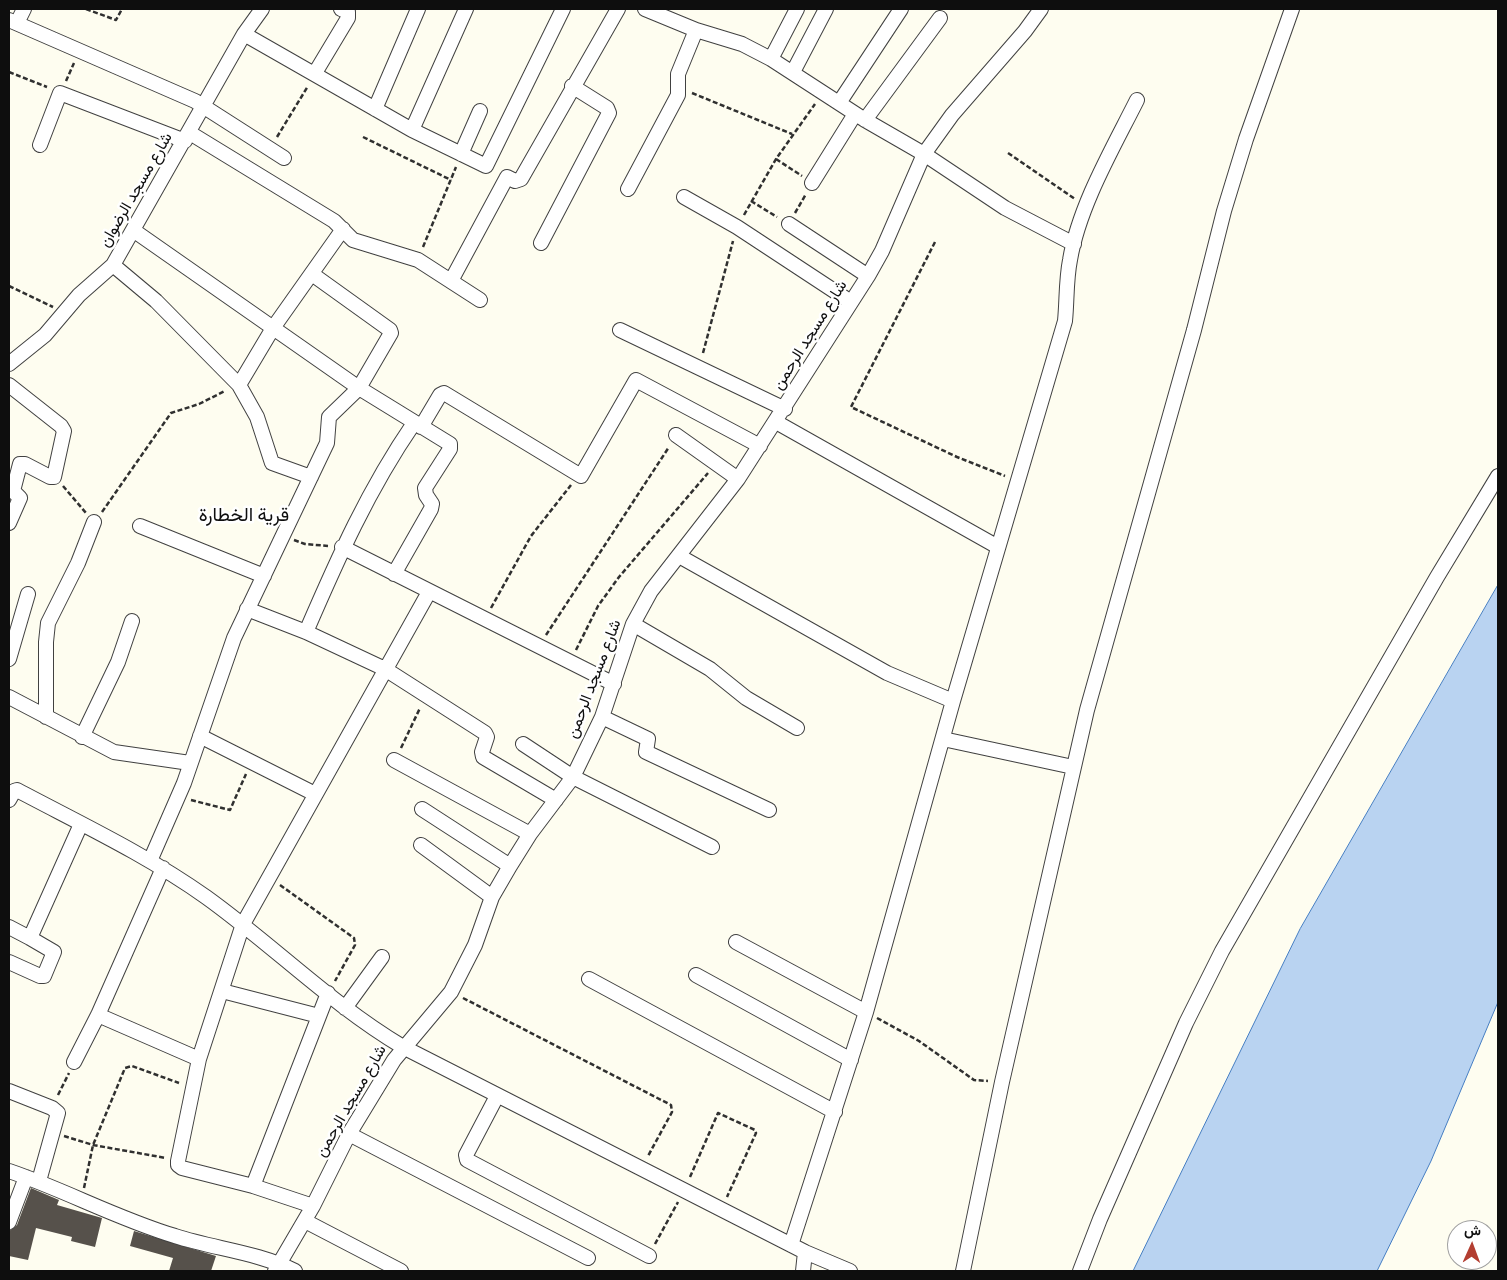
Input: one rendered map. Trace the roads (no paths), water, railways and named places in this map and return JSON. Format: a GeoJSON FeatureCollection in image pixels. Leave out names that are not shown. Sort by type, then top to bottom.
{"type":"FeatureCollection","features":[{"type":"Feature","properties":{"kind":"street"},"geometry":{"type":"LineString","coordinates":[[24,9],[13,22],[163,85],[205,106],[284,158]]}},
{"type":"Feature","properties":{"kind":"street","name":"شارع مسجد الرضوان"},"geometry":{"type":"LineString","coordinates":[[9,364],[46,335],[79,295],[113,265],[188,137],[244,34],[262,9]]}},
{"type":"Feature","properties":{"kind":"street"},"geometry":{"type":"LineString","coordinates":[[315,73],[348,18],[348,12],[341,9]]}},
{"type":"Feature","properties":{"kind":"street"},"geometry":{"type":"LineString","coordinates":[[374,109],[418,9]]}},
{"type":"Feature","properties":{"kind":"street"},"geometry":{"type":"LineString","coordinates":[[412,130],[466,9]]}},
{"type":"Feature","properties":{"kind":"street"},"geometry":{"type":"LineString","coordinates":[[486,166],[563,9]]}},
{"type":"Feature","properties":{"kind":"street"},"geometry":{"type":"LineString","coordinates":[[244,34],[412,130],[515,181],[521,180],[572,86],[618,9]]}},
{"type":"Feature","properties":{"kind":"street"},"geometry":{"type":"LineString","coordinates":[[646,9],[696,30],[742,44],[771,59],[860,117],[924,154],[1005,208],[1074,244]]}},
{"type":"Feature","properties":{"kind":"street"},"geometry":{"type":"LineString","coordinates":[[771,59],[797,9]]}},
{"type":"Feature","properties":{"kind":"street"},"geometry":{"type":"LineString","coordinates":[[793,72],[826,9]]}},
{"type":"Feature","properties":{"kind":"street"},"geometry":{"type":"LineString","coordinates":[[839,103],[900,9]]}},
{"type":"Feature","properties":{"kind":"street","name":"شارع مسجد الرحمن"},"geometry":{"type":"LineString","coordinates":[[277,1267],[313,1206],[349,1134],[402,1047],[420,1031],[451,992],[475,945],[492,897],[510,866],[530,834],[573,777],[602,716],[633,624],[651,591],[738,479],[785,409],[882,251],[924,154],[952,115],[1025,31],[1041,9]]}},
{"type":"Feature","properties":{"kind":"street"},"geometry":{"type":"LineString","coordinates":[[963,1271],[1002,1082],[1086,710],[1194,330],[1227,202],[1246,139],[1292,9]]}},
{"type":"Feature","properties":{"kind":"street"},"geometry":{"type":"LineString","coordinates":[[812,183],[860,117],[940,18]]}},
{"type":"Feature","properties":{"kind":"street"},"geometry":{"type":"LineString","coordinates":[[628,189],[676,99],[679,88],[678,74],[696,30]]}},
{"type":"Feature","properties":{"kind":"street"},"geometry":{"type":"LineString","coordinates":[[540,244],[609,113],[607,108],[572,86]]}},
{"type":"Feature","properties":{"kind":"street"},"geometry":{"type":"LineString","coordinates":[[40,145],[60,93],[188,137],[343,229],[353,240],[418,260],[480,300]]}},
{"type":"Feature","properties":{"kind":"street"},"geometry":{"type":"LineString","coordinates":[[791,1244],[866,1012],[953,701],[1065,321],[1068,274],[1074,244],[1087,206],[1137,100]]}},
{"type":"Feature","properties":{"kind":"street"},"geometry":{"type":"LineString","coordinates":[[461,154],[480,111]]}},
{"type":"Feature","properties":{"kind":"street"},"geometry":{"type":"LineString","coordinates":[[451,281],[507,177]]}},
{"type":"Feature","properties":{"kind":"street"},"geometry":{"type":"LineString","coordinates":[[684,197],[737,227],[851,302]]}},
{"type":"Feature","properties":{"kind":"street"},"geometry":{"type":"LineString","coordinates":[[789,224],[868,276]]}},
{"type":"Feature","properties":{"kind":"street"},"geometry":{"type":"LineString","coordinates":[[238,385],[273,328],[343,229]]}},
{"type":"Feature","properties":{"kind":"street"},"geometry":{"type":"LineString","coordinates":[[133,230],[359,388],[451,446],[425,488],[426,496],[432,504],[431,509],[394,574]]}},
{"type":"Feature","properties":{"kind":"street"},"geometry":{"type":"LineString","coordinates":[[113,265],[156,301],[238,385],[257,417],[270,460],[276,465],[311,477]]}},
{"type":"Feature","properties":{"kind":"street"},"geometry":{"type":"LineString","coordinates":[[150,861],[179,796],[228,653],[247,609],[327,444],[329,417],[359,388],[391,331],[312,274]]}},
{"type":"Feature","properties":{"kind":"street"},"geometry":{"type":"LineString","coordinates":[[620,330],[699,366],[785,409]]}},
{"type":"Feature","properties":{"kind":"street"},"geometry":{"type":"LineString","coordinates":[[306,632],[342,547],[374,485],[440,394],[444,394],[578,476],[583,476],[635,380],[760,446]]}},
{"type":"Feature","properties":{"kind":"street"},"geometry":{"type":"LineString","coordinates":[[9,384],[63,428],[64,434],[54,476],[50,478],[25,464],[20,464],[13,490],[20,498],[9,523]]}},
{"type":"Feature","properties":{"kind":"street"},"geometry":{"type":"LineString","coordinates":[[776,422],[998,548]]}},
{"type":"Feature","properties":{"kind":"street"},"geometry":{"type":"LineString","coordinates":[[676,435],[738,479]]}},
{"type":"Feature","properties":{"kind":"street"},"geometry":{"type":"LineString","coordinates":[[1080,1271],[1100,1219],[1182,1032],[1222,952],[1437,577],[1498,476]]}},
{"type":"Feature","properties":{"kind":"street"},"geometry":{"type":"LineString","coordinates":[[46,717],[46,642],[48,623],[78,563],[94,522]]}},
{"type":"Feature","properties":{"kind":"street"},"geometry":{"type":"LineString","coordinates":[[140,526],[264,576]]}},
{"type":"Feature","properties":{"kind":"street"},"geometry":{"type":"LineString","coordinates":[[342,547],[614,684]]}},
{"type":"Feature","properties":{"kind":"street"},"geometry":{"type":"LineString","coordinates":[[679,556],[887,673],[953,701]]}},
{"type":"Feature","properties":{"kind":"street"},"geometry":{"type":"LineString","coordinates":[[313,1206],[253,1186],[182,1168],[178,1165],[178,1160],[199,1059],[243,924],[429,592]]}},
{"type":"Feature","properties":{"kind":"street"},"geometry":{"type":"LineString","coordinates":[[9,659],[28,594]]}},
{"type":"Feature","properties":{"kind":"street"},"geometry":{"type":"LineString","coordinates":[[247,609],[306,632],[385,669],[485,733],[487,737],[482,752],[483,757],[556,800]]}},
{"type":"Feature","properties":{"kind":"street"},"geometry":{"type":"LineString","coordinates":[[82,737],[118,662],[132,621]]}},
{"type":"Feature","properties":{"kind":"street"},"geometry":{"type":"LineString","coordinates":[[633,624],[705,666],[746,698],[797,728]]}},
{"type":"Feature","properties":{"kind":"street"},"geometry":{"type":"LineString","coordinates":[[9,697],[100,747],[127,756],[190,763]]}},
{"type":"Feature","properties":{"kind":"street"},"geometry":{"type":"LineString","coordinates":[[602,716],[648,739],[646,752],[769,810]]}},
{"type":"Feature","properties":{"kind":"street"},"geometry":{"type":"LineString","coordinates":[[200,736],[315,794]]}},
{"type":"Feature","properties":{"kind":"street"},"geometry":{"type":"LineString","coordinates":[[943,739],[1073,767]]}},
{"type":"Feature","properties":{"kind":"street"},"geometry":{"type":"LineString","coordinates":[[523,744],[573,777],[712,847]]}},
{"type":"Feature","properties":{"kind":"street"},"geometry":{"type":"LineString","coordinates":[[394,760],[530,834]]}},
{"type":"Feature","properties":{"kind":"street"},"geometry":{"type":"LineString","coordinates":[[9,800],[14,791],[18,790],[163,868],[243,924],[345,1008],[402,1047],[805,1252],[850,1271]]}},
{"type":"Feature","properties":{"kind":"street"},"geometry":{"type":"LineString","coordinates":[[422,810],[510,866]]}},
{"type":"Feature","properties":{"kind":"street"},"geometry":{"type":"LineString","coordinates":[[30,938],[81,824]]}},
{"type":"Feature","properties":{"kind":"street"},"geometry":{"type":"LineString","coordinates":[[421,845],[492,897]]}},
{"type":"Feature","properties":{"kind":"street"},"geometry":{"type":"LineString","coordinates":[[74,1062],[98,1015],[163,868]]}},
{"type":"Feature","properties":{"kind":"street"},"geometry":{"type":"LineString","coordinates":[[9,928],[54,952],[44,976],[9,962]]}},
{"type":"Feature","properties":{"kind":"street"},"geometry":{"type":"LineString","coordinates":[[736,942],[866,1012]]}},
{"type":"Feature","properties":{"kind":"street"},"geometry":{"type":"LineString","coordinates":[[345,1008],[382,956]]}},
{"type":"Feature","properties":{"kind":"street"},"geometry":{"type":"LineString","coordinates":[[696,975],[851,1060]]}},
{"type":"Feature","properties":{"kind":"street"},"geometry":{"type":"LineString","coordinates":[[588,979],[835,1112]]}},
{"type":"Feature","properties":{"kind":"street"},"geometry":{"type":"LineString","coordinates":[[222,991],[319,1016]]}},
{"type":"Feature","properties":{"kind":"street"},"geometry":{"type":"LineString","coordinates":[[253,1186],[328,993]]}},
{"type":"Feature","properties":{"kind":"street"},"geometry":{"type":"LineString","coordinates":[[98,1015],[199,1059]]}},
{"type":"Feature","properties":{"kind":"street"},"geometry":{"type":"LineString","coordinates":[[9,1091],[52,1108],[58,1113],[53,1133],[33,1179],[9,1222]]}},
{"type":"Feature","properties":{"kind":"street"},"geometry":{"type":"LineString","coordinates":[[497,1096],[466,1155],[467,1160],[649,1256]]}},
{"type":"Feature","properties":{"kind":"street"},"geometry":{"type":"LineString","coordinates":[[349,1134],[588,1258]]}},
{"type":"Feature","properties":{"kind":"street"},"geometry":{"type":"LineString","coordinates":[[9,1171],[176,1237],[236,1250],[277,1267],[295,1271]]}},
{"type":"Feature","properties":{"kind":"street"},"geometry":{"type":"LineString","coordinates":[[305,1220],[401,1271]]}},
{"type":"Feature","properties":{"kind":"street"},"geometry":{"type":"LineString","coordinates":[[803,1271],[805,1252]]}},
{"type":"Feature","properties":{"kind":"water"},"geometry":{"type":"Polygon","coordinates":[[[1498,585],[1498,1002],[1431,1161],[1377,1271],[1133,1271],[1300,929],[1498,585]]]}},
{"type":"Feature","properties":{"kind":"district","name":"قرية الخطارة"},"geometry":{"type":"Point","coordinates":[244,516]}}]}
